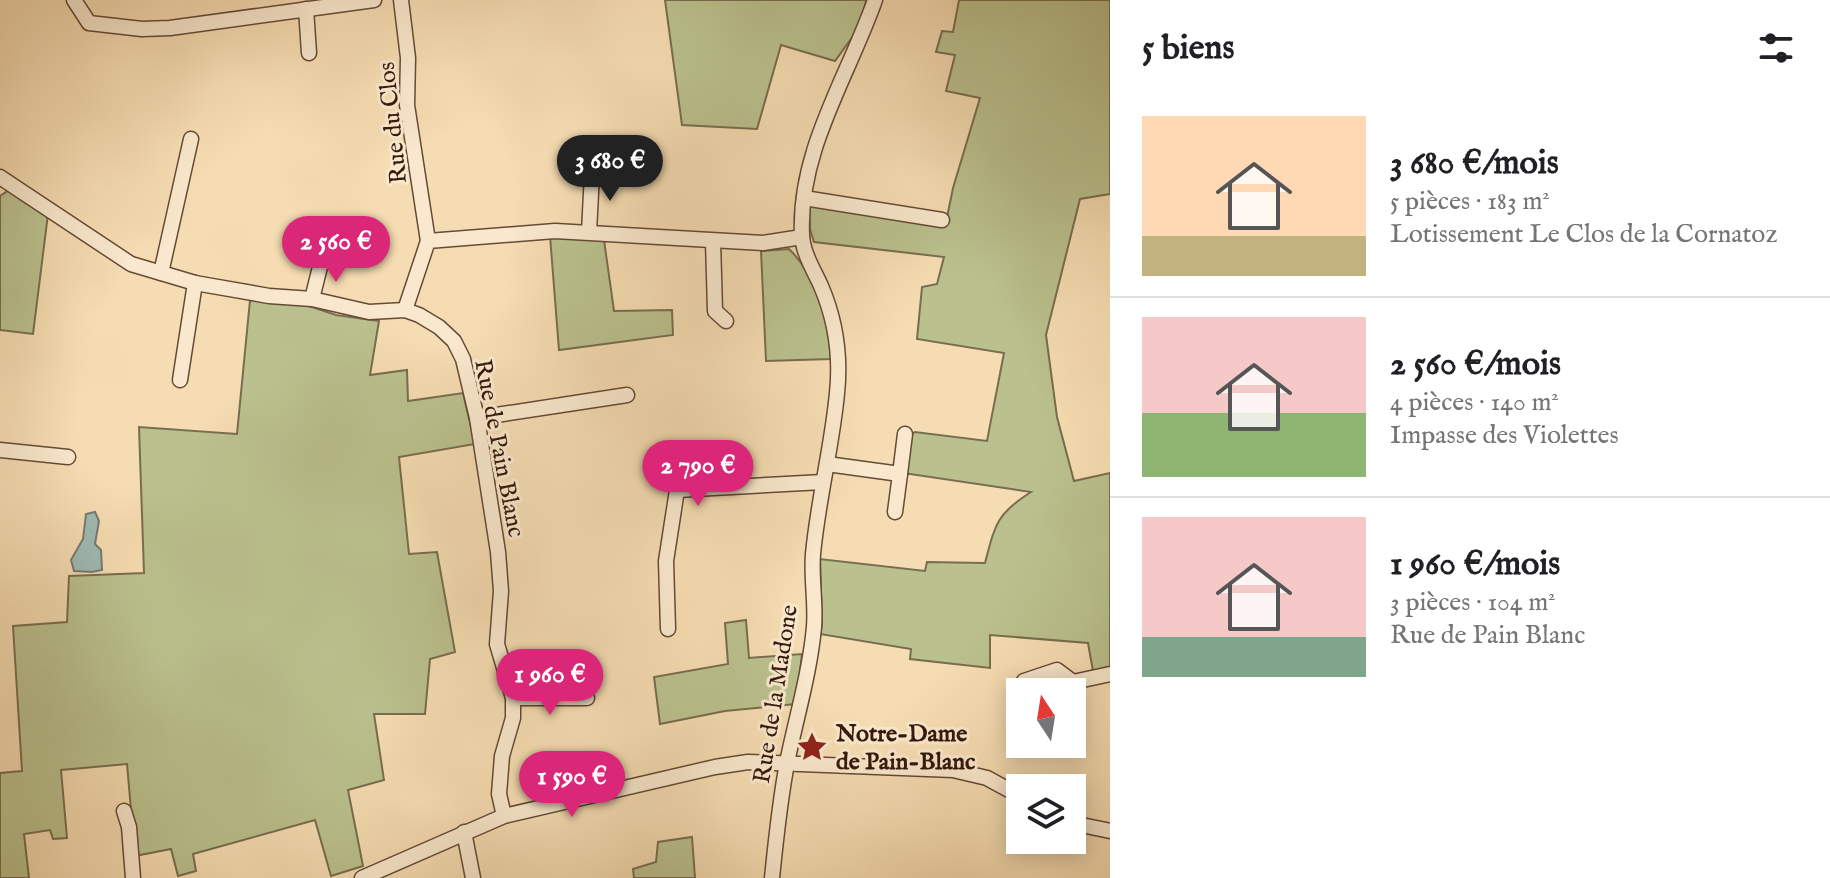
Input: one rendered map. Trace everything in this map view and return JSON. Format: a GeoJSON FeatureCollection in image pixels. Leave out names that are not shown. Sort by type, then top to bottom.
{"type":"FeatureCollection","features":[{"type":"Feature","properties":{"kind":"street"},"geometry":{"type":"LineString","coordinates":[[74,0],[89,23],[142,29],[374,0]]}},
{"type":"Feature","properties":{"kind":"street","name":"Rue du Clos"},"geometry":{"type":"LineString","coordinates":[[401,0],[408,58],[407,105],[428,241]]}},
{"type":"Feature","properties":{"kind":"street"},"geometry":{"type":"LineString","coordinates":[[405,310],[428,241],[543,231],[763,243],[802,237],[804,198],[814,149],[875,0]]}},
{"type":"Feature","properties":{"kind":"street"},"geometry":{"type":"LineString","coordinates":[[306,9],[309,53]]}},
{"type":"Feature","properties":{"kind":"street"},"geometry":{"type":"LineString","coordinates":[[161,273],[191,139]]}},
{"type":"Feature","properties":{"kind":"street"},"geometry":{"type":"LineString","coordinates":[[589,232],[593,154],[604,155]]}},
{"type":"Feature","properties":{"kind":"street","name":"Rue de Pain Blanc"},"geometry":{"type":"LineString","coordinates":[[0,177],[120,257],[161,273],[195,283],[269,296],[312,299],[369,312],[405,310],[439,327],[454,341],[463,359],[477,418],[499,565],[501,591],[497,644],[513,698],[513,718],[502,756],[499,794],[504,816]]}},
{"type":"Feature","properties":{"kind":"street"},"geometry":{"type":"LineString","coordinates":[[804,198],[942,220]]}},
{"type":"Feature","properties":{"kind":"street","name":"Rue de la Madone"},"geometry":{"type":"LineString","coordinates":[[772,878],[787,762],[814,626],[813,556],[839,362],[830,309],[807,257],[802,237]]}},
{"type":"Feature","properties":{"kind":"street"},"geometry":{"type":"LineString","coordinates":[[713,241],[715,311],[726,321]]}},
{"type":"Feature","properties":{"kind":"street"},"geometry":{"type":"LineString","coordinates":[[312,299],[325,247],[334,247]]}},
{"type":"Feature","properties":{"kind":"street"},"geometry":{"type":"LineString","coordinates":[[180,380],[195,283]]}},
{"type":"Feature","properties":{"kind":"street"},"geometry":{"type":"LineString","coordinates":[[477,418],[627,395]]}},
{"type":"Feature","properties":{"kind":"street"},"geometry":{"type":"LineString","coordinates":[[895,512],[905,434]]}},
{"type":"Feature","properties":{"kind":"street"},"geometry":{"type":"LineString","coordinates":[[0,450],[68,457]]}},
{"type":"Feature","properties":{"kind":"street"},"geometry":{"type":"LineString","coordinates":[[668,629],[666,561],[681,455]]}},
{"type":"Feature","properties":{"kind":"street"},"geometry":{"type":"LineString","coordinates":[[827,464],[900,474]]}},
{"type":"Feature","properties":{"kind":"street"},"geometry":{"type":"LineString","coordinates":[[677,490],[823,482]]}},
{"type":"Feature","properties":{"kind":"street"},"geometry":{"type":"LineString","coordinates":[[1033,678],[1057,670],[1068,678]]}},
{"type":"Feature","properties":{"kind":"street"},"geometry":{"type":"LineString","coordinates":[[1086,679],[1110,674]]}},
{"type":"Feature","properties":{"kind":"street"},"geometry":{"type":"LineString","coordinates":[[513,698],[587,698]]}},
{"type":"Feature","properties":{"kind":"street"},"geometry":{"type":"LineString","coordinates":[[362,878],[504,816],[748,762],[953,770],[987,778],[1006,788]]}},
{"type":"Feature","properties":{"kind":"street"},"geometry":{"type":"LineString","coordinates":[[124,811],[129,827],[133,878]]}},
{"type":"Feature","properties":{"kind":"street"},"geometry":{"type":"LineString","coordinates":[[1086,826],[1110,831]]}},
{"type":"Feature","properties":{"kind":"street"},"geometry":{"type":"LineString","coordinates":[[464,832],[473,878]]}},
{"type":"Feature","properties":{"kind":"green space"},"geometry":{"type":"Polygon","coordinates":[[[665,0],[866,1],[861,25],[835,61],[781,45],[757,129],[682,125],[665,0]]]}},
{"type":"Feature","properties":{"kind":"green space"},"geometry":{"type":"Polygon","coordinates":[[[959,0],[1110,0],[1110,194],[1080,199],[1046,335],[1057,417],[1074,481],[1110,473],[1110,667],[1093,671],[1088,643],[990,635],[990,668],[910,659],[911,649],[820,634],[820,559],[925,571],[927,562],[985,563],[991,539],[1004,514],[1031,492],[903,473],[909,436],[915,432],[987,441],[1004,353],[917,339],[922,287],[937,284],[944,257],[814,242],[810,229],[809,202],[946,222],[980,98],[946,91],[955,55],[936,52],[942,31],[953,32],[959,0]]]}},
{"type":"Feature","properties":{"kind":"green space"},"geometry":{"type":"Polygon","coordinates":[[[9,190],[48,214],[33,334],[0,330],[0,196],[9,190]]]}},
{"type":"Feature","properties":{"kind":"green space"},"geometry":{"type":"Polygon","coordinates":[[[550,236],[604,240],[614,311],[672,310],[673,335],[559,350],[550,236]]]}},
{"type":"Feature","properties":{"kind":"green space"},"geometry":{"type":"Polygon","coordinates":[[[789,249],[807,272],[820,300],[831,359],[766,361],[761,251],[789,249]]]}},
{"type":"Feature","properties":{"kind":"green space"},"geometry":{"type":"Polygon","coordinates":[[[250,300],[309,306],[336,315],[379,321],[370,375],[407,370],[408,401],[463,393],[475,444],[399,457],[409,554],[437,552],[455,652],[430,659],[425,714],[374,714],[384,780],[348,790],[363,866],[331,876],[315,820],[193,854],[196,871],[178,876],[171,849],[135,856],[127,764],[61,770],[67,838],[53,839],[50,830],[24,834],[29,878],[0,878],[0,773],[22,771],[13,626],[67,622],[69,576],[144,573],[139,427],[237,434],[250,300]]]}},
{"type":"Feature","properties":{"kind":"green space"},"geometry":{"type":"Polygon","coordinates":[[[746,620],[749,658],[802,654],[796,704],[725,711],[660,724],[654,677],[728,664],[725,623],[746,620]]]}},
{"type":"Feature","properties":{"kind":"green space"},"geometry":{"type":"Polygon","coordinates":[[[692,837],[695,878],[634,878],[633,869],[656,862],[658,842],[692,837]]]}},
{"type":"Feature","properties":{"kind":"water"},"geometry":{"type":"Polygon","coordinates":[[[95,512],[99,521],[95,544],[101,550],[102,570],[74,571],[71,560],[83,539],[86,514],[95,512]]]}},
{"type":"Feature","properties":{"kind":"place","name":"Notre-Dame de Pain-Blanc"},"geometry":{"type":"Point","coordinates":[812,747]}}]}
